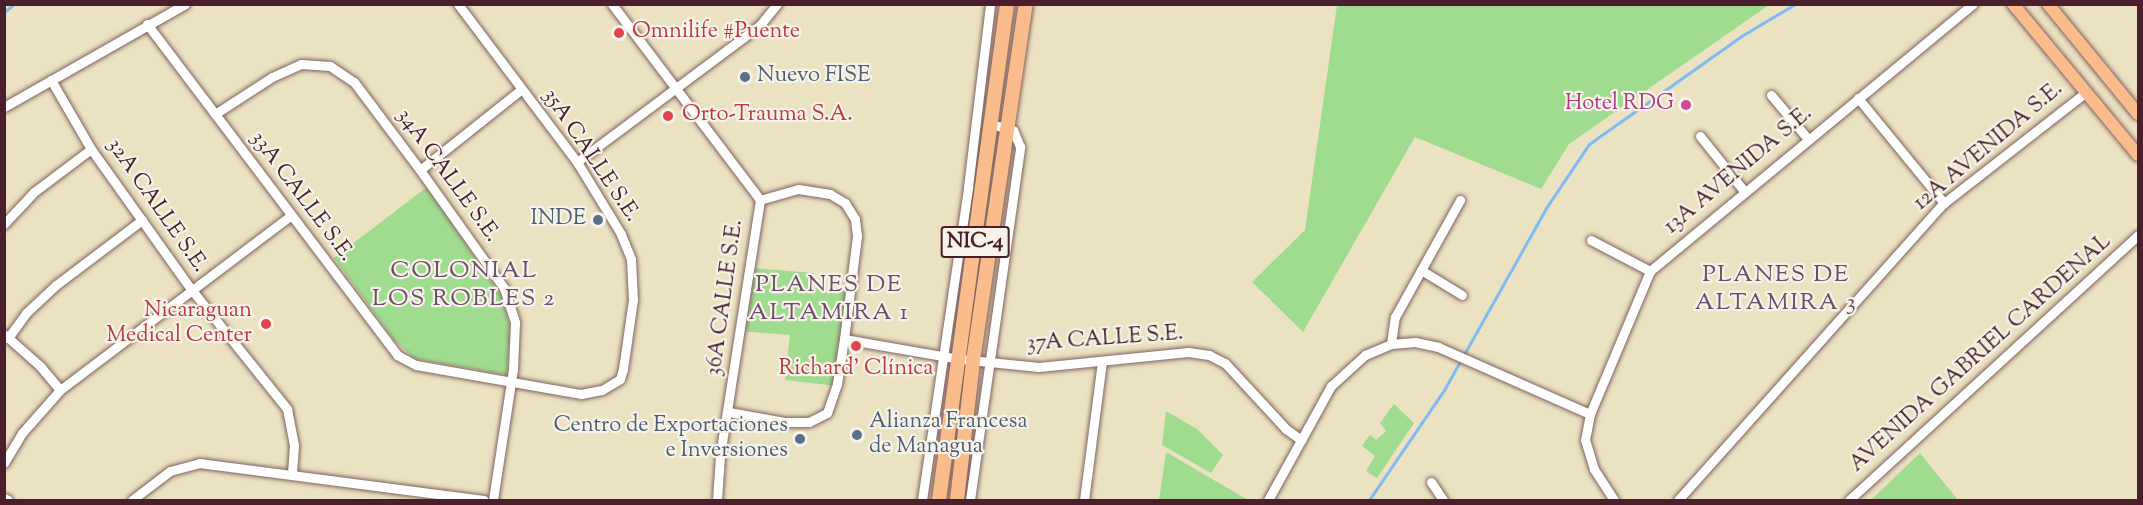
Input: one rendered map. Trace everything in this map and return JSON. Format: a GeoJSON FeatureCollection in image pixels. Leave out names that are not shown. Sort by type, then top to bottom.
{"type":"FeatureCollection","features":[{"type":"Feature","properties":{"kind":"highway","name":"NIC-4"},"geometry":{"type":"LineString","coordinates":[[957,501],[966,360],[991,124],[1007,4]]}},
{"type":"Feature","properties":{"kind":"highway","name":"NIC-4"},"geometry":{"type":"LineString","coordinates":[[939,501],[1007,129],[1026,4]]}},
{"type":"Feature","properties":{"kind":"main road"},"geometry":{"type":"LineString","coordinates":[[2013,4],[2139,156]]}},
{"type":"Feature","properties":{"kind":"main road"},"geometry":{"type":"LineString","coordinates":[[2048,4],[2139,114]]}},
{"type":"Feature","properties":{"kind":"street"},"geometry":{"type":"LineString","coordinates":[[4,106],[185,4]]}},
{"type":"Feature","properties":{"kind":"street","name":"35A CALLE S.E."},"geometry":{"type":"LineString","coordinates":[[458,4],[577,162],[621,234],[631,259],[633,300],[620,379],[592,393],[512,381]]}},
{"type":"Feature","properties":{"kind":"street","name":"36A CALLE S.E."},"geometry":{"type":"LineString","coordinates":[[612,4],[760,200],[729,412],[720,456],[717,501]]}},
{"type":"Feature","properties":{"kind":"street"},"geometry":{"type":"LineString","coordinates":[[577,162],[760,25],[777,4]]}},
{"type":"Feature","properties":{"kind":"street"},"geometry":{"type":"LineString","coordinates":[[922,501],[944,357],[990,4]]}},
{"type":"Feature","properties":{"kind":"street","name":"13A AVENIDA S.E."},"geometry":{"type":"LineString","coordinates":[[1590,414],[1650,271],[1973,4]]}},
{"type":"Feature","properties":{"kind":"street","name":"33A CALLE S.E."},"geometry":{"type":"LineString","coordinates":[[147,24],[397,355],[416,366],[512,381]]}},
{"type":"Feature","properties":{"kind":"street","name":"34A CALLE S.E."},"geometry":{"type":"LineString","coordinates":[[215,114],[272,77],[301,64],[330,66],[354,82],[420,170],[504,288],[515,322],[512,381],[493,501]]}},
{"type":"Feature","properties":{"kind":"street","name":"32A CALLE S.E."},"geometry":{"type":"LineString","coordinates":[[51,80],[91,149],[191,289],[287,409],[294,445],[292,475]]}},
{"type":"Feature","properties":{"kind":"street"},"geometry":{"type":"LineString","coordinates":[[420,170],[522,89]]}},
{"type":"Feature","properties":{"kind":"street","name":"12A AVENIDA S.E."},"geometry":{"type":"LineString","coordinates":[[1678,501],[1944,203],[2086,93]]}},
{"type":"Feature","properties":{"kind":"street"},"geometry":{"type":"LineString","coordinates":[[1771,95],[1808,139]]}},
{"type":"Feature","properties":{"kind":"street"},"geometry":{"type":"LineString","coordinates":[[1858,98],[1944,203]]}},
{"type":"Feature","properties":{"kind":"street"},"geometry":{"type":"LineString","coordinates":[[970,501],[1020,147],[1017,135],[991,124]]}},
{"type":"Feature","properties":{"kind":"street"},"geometry":{"type":"LineString","coordinates":[[1700,136],[1744,191]]}},
{"type":"Feature","properties":{"kind":"street"},"geometry":{"type":"LineString","coordinates":[[4,224],[34,192],[91,149]]}},
{"type":"Feature","properties":{"kind":"street"},"geometry":{"type":"LineString","coordinates":[[729,412],[784,422],[809,422],[827,412],[837,384],[844,339],[857,236],[855,219],[844,203],[830,194],[798,189],[760,200]]}},
{"type":"Feature","properties":{"kind":"street"},"geometry":{"type":"LineString","coordinates":[[1391,344],[1395,317],[1460,200]]}},
{"type":"Feature","properties":{"kind":"street"},"geometry":{"type":"LineString","coordinates":[[4,463],[22,433],[60,390],[290,216]]}},
{"type":"Feature","properties":{"kind":"street"},"geometry":{"type":"LineString","coordinates":[[60,390],[40,366],[6,336],[26,313],[56,285],[142,220]]}},
{"type":"Feature","properties":{"kind":"street","name":"AVENIDA GABRIEL CARDENAL"},"geometry":{"type":"LineString","coordinates":[[1849,501],[2138,237]]}},
{"type":"Feature","properties":{"kind":"street"},"geometry":{"type":"LineString","coordinates":[[1591,240],[1650,271]]}},
{"type":"Feature","properties":{"kind":"street"},"geometry":{"type":"LineString","coordinates":[[1421,270],[1462,295]]}},
{"type":"Feature","properties":{"kind":"street","name":"37A CALLE S.E."},"geometry":{"type":"LineString","coordinates":[[844,339],[944,357],[1039,367],[1188,352],[1209,355],[1225,363],[1286,429],[1301,440]]}},
{"type":"Feature","properties":{"kind":"street"},"geometry":{"type":"LineString","coordinates":[[1268,501],[1331,386],[1346,369],[1391,344],[1415,342],[1462,358],[1590,414],[1585,440],[1587,454],[1614,501]]}},
{"type":"Feature","properties":{"kind":"street"},"geometry":{"type":"LineString","coordinates":[[1084,501],[1101,360]]}},
{"type":"Feature","properties":{"kind":"street"},"geometry":{"type":"LineString","coordinates":[[132,501],[170,471],[199,463],[484,501]]}},
{"type":"Feature","properties":{"kind":"street"},"geometry":{"type":"LineString","coordinates":[[1431,482],[1443,501]]}},
{"type":"Feature","properties":{"kind":"green space"},"geometry":{"type":"Polygon","coordinates":[[[1337,4],[1769,5],[1569,144],[1541,189],[1415,137],[1303,332],[1252,282],[1305,230],[1337,4]]]}},
{"type":"Feature","properties":{"kind":"green space"},"geometry":{"type":"Polygon","coordinates":[[[427,187],[502,297],[510,328],[507,375],[415,359],[394,340],[334,258],[427,187]]]}},
{"type":"Feature","properties":{"kind":"green space"},"geometry":{"type":"Polygon","coordinates":[[[751,268],[814,273],[813,288],[850,292],[837,386],[785,380],[790,335],[741,331],[751,268]]]}},
{"type":"Feature","properties":{"kind":"green space"},"geometry":{"type":"Polygon","coordinates":[[[1394,404],[1414,423],[1377,478],[1366,471],[1375,456],[1362,446],[1370,435],[1376,440],[1386,431],[1380,423],[1394,404]]]}},
{"type":"Feature","properties":{"kind":"green space"},"geometry":{"type":"Polygon","coordinates":[[[1166,411],[1197,429],[1223,455],[1211,473],[1162,445],[1166,411]]]}},
{"type":"Feature","properties":{"kind":"green space"},"geometry":{"type":"Polygon","coordinates":[[[1166,452],[1248,500],[1159,500],[1166,452]]]}},
{"type":"Feature","properties":{"kind":"green space"},"geometry":{"type":"Polygon","coordinates":[[[1920,453],[1958,500],[1871,500],[1920,453]]]}},
{"type":"Feature","properties":{"kind":"waterway"},"geometry":{"type":"LineString","coordinates":[[4,12],[14,4]]}},
{"type":"Feature","properties":{"kind":"waterway"},"geometry":{"type":"LineString","coordinates":[[1369,500],[1444,390],[1546,208],[1589,144],[1743,35],[1795,4]]}},
{"type":"Feature","properties":{"kind":"place","name":"Omnilife #Puente"},"geometry":{"type":"Point","coordinates":[619,33]}},
{"type":"Feature","properties":{"kind":"place","name":"Nuevo FISE"},"geometry":{"type":"Point","coordinates":[745,77]}},
{"type":"Feature","properties":{"kind":"place","name":"Hotel RDG"},"geometry":{"type":"Point","coordinates":[1686,105]}},
{"type":"Feature","properties":{"kind":"place","name":"Orto-Trauma S.A."},"geometry":{"type":"Point","coordinates":[668,116]}},
{"type":"Feature","properties":{"kind":"place","name":"INDE"},"geometry":{"type":"Point","coordinates":[598,220]}},
{"type":"Feature","properties":{"kind":"place","name":"Nicaraguan Medical Center"},"geometry":{"type":"Point","coordinates":[266,324]}},
{"type":"Feature","properties":{"kind":"place","name":"Richard' Clínica"},"geometry":{"type":"Point","coordinates":[856,346]}},
{"type":"Feature","properties":{"kind":"place","name":"Alianza Francesa de Managua"},"geometry":{"type":"Point","coordinates":[857,435]}},
{"type":"Feature","properties":{"kind":"place","name":"Centro de Exportaciones e Inversiones"},"geometry":{"type":"Point","coordinates":[800,439]}},
{"type":"Feature","properties":{"kind":"district","name":"COLONIAL LOS ROBLES 2"},"geometry":{"type":"Point","coordinates":[464,286]}},
{"type":"Feature","properties":{"kind":"district","name":"PLANES DE ALTAMIRA 3"},"geometry":{"type":"Point","coordinates":[1776,290]}},
{"type":"Feature","properties":{"kind":"district","name":"PLANES DE ALTAMIRA 1"},"geometry":{"type":"Point","coordinates":[829,300]}}]}
